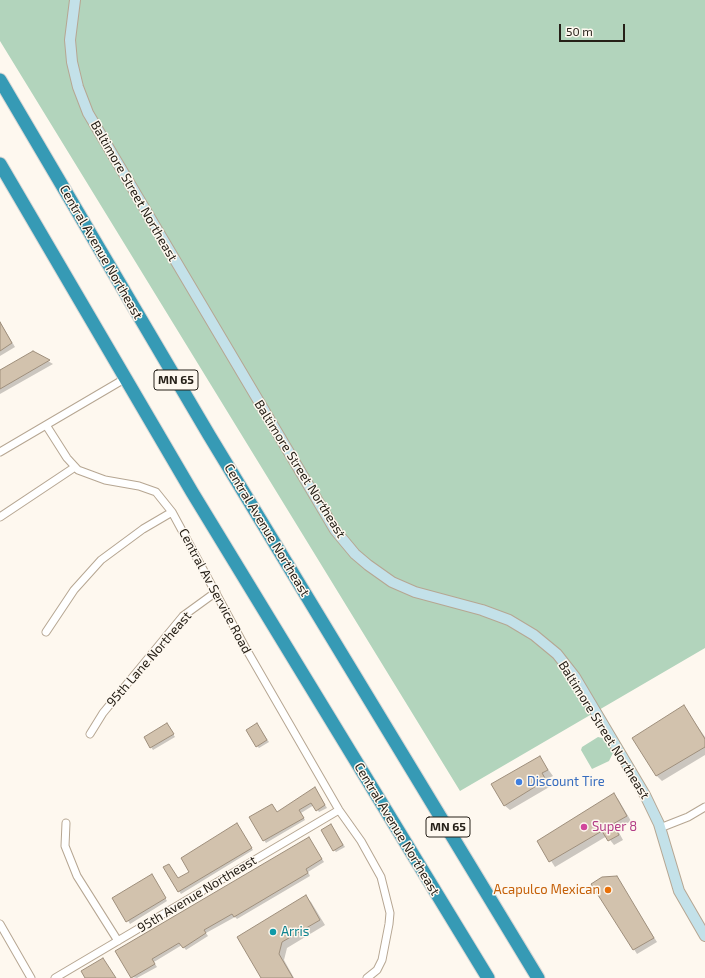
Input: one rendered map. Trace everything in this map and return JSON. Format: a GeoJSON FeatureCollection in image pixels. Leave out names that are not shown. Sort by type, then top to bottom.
{"type":"FeatureCollection","features":[{"type":"Feature","properties":{"kind":"highway","name":"Central Avenue Northeast"},"geometry":{"type":"LineString","coordinates":[[0,80],[193,409],[538,978]]}},
{"type":"Feature","properties":{"kind":"highway","name":"Central Avenue Northeast"},"geometry":{"type":"LineString","coordinates":[[0,164],[192,492],[488,978]]}},
{"type":"Feature","properties":{"kind":"street","name":"Baltimore Street Northeast"},"geometry":{"type":"LineString","coordinates":[[75,0],[70,34],[72,62],[78,87],[88,113],[335,530],[355,554],[368,566],[392,582],[421,594],[494,613],[522,627],[548,645],[566,665],[583,690],[646,795],[660,828],[679,891],[705,936]]}},
{"type":"Feature","properties":{"kind":"street"},"geometry":{"type":"LineString","coordinates":[[0,452],[126,378]]}},
{"type":"Feature","properties":{"kind":"street","name":"Central Av Service Road"},"geometry":{"type":"LineString","coordinates":[[46,425],[75,468],[91,476],[138,486],[156,492],[172,512],[245,647],[339,810],[361,841],[381,877],[390,913],[382,960],[377,970],[367,978]]}},
{"type":"Feature","properties":{"kind":"street"},"geometry":{"type":"LineString","coordinates":[[0,517],[75,468]]}},
{"type":"Feature","properties":{"kind":"street"},"geometry":{"type":"LineString","coordinates":[[46,632],[74,590],[101,560],[143,529],[172,512]]}},
{"type":"Feature","properties":{"kind":"street","name":"95th Lane Northeast"},"geometry":{"type":"LineString","coordinates":[[90,734],[103,713],[183,616],[216,592]]}},
{"type":"Feature","properties":{"kind":"street"},"geometry":{"type":"LineString","coordinates":[[660,828],[688,817],[705,807]]}},
{"type":"Feature","properties":{"kind":"street","name":"95th Avenue Northeast"},"geometry":{"type":"LineString","coordinates":[[55,978],[339,810]]}},
{"type":"Feature","properties":{"kind":"street"},"geometry":{"type":"LineString","coordinates":[[66,823],[65,846],[77,876],[118,940]]}},
{"type":"Feature","properties":{"kind":"street"},"geometry":{"type":"LineString","coordinates":[[0,924],[31,978]]}},
{"type":"Feature","properties":{"kind":"green space"},"geometry":{"type":"Polygon","coordinates":[[[0,0],[705,0],[705,648],[460,791],[0,41],[0,0]]]}},
{"type":"Feature","properties":{"kind":"green space"},"geometry":{"type":"Polygon","coordinates":[[[598,737],[606,739],[613,753],[609,761],[592,769],[581,750],[582,747],[598,737]]]}},
{"type":"Feature","properties":{"kind":"building"},"geometry":{"type":"Polygon","coordinates":[[[0,322],[12,343],[0,351],[0,322]]]}},
{"type":"Feature","properties":{"kind":"building"},"geometry":{"type":"Polygon","coordinates":[[[33,351],[50,360],[0,389],[0,370],[33,351]]]}},
{"type":"Feature","properties":{"kind":"building"},"geometry":{"type":"Polygon","coordinates":[[[684,705],[705,739],[705,747],[656,776],[632,738],[684,705]]]}},
{"type":"Feature","properties":{"kind":"building"},"geometry":{"type":"Polygon","coordinates":[[[167,723],[174,734],[150,748],[144,737],[167,723]]]}},
{"type":"Feature","properties":{"kind":"building"},"geometry":{"type":"Polygon","coordinates":[[[257,723],[267,740],[256,747],[246,730],[257,723]]]}},
{"type":"Feature","properties":{"kind":"building","name":"Discount Tire"},"geometry":{"type":"Polygon","coordinates":[[[540,756],[548,770],[542,773],[546,780],[504,806],[491,784],[540,756]]]}},
{"type":"Feature","properties":{"kind":"building"},"geometry":{"type":"Polygon","coordinates":[[[315,787],[325,805],[316,811],[311,803],[299,810],[304,818],[263,841],[249,817],[272,804],[277,812],[315,787]]]}},
{"type":"Feature","properties":{"kind":"building","name":"Super 8"},"geometry":{"type":"Polygon","coordinates":[[[614,793],[627,816],[613,824],[619,835],[608,841],[602,831],[549,862],[537,841],[614,793]]]}},
{"type":"Feature","properties":{"kind":"building"},"geometry":{"type":"Polygon","coordinates":[[[237,823],[252,848],[178,892],[163,867],[169,864],[178,878],[189,872],[181,858],[237,823]]]}},
{"type":"Feature","properties":{"kind":"building"},"geometry":{"type":"Polygon","coordinates":[[[331,824],[343,845],[333,851],[321,830],[331,824]]]}},
{"type":"Feature","properties":{"kind":"building"},"geometry":{"type":"Polygon","coordinates":[[[309,837],[322,859],[306,869],[308,873],[234,917],[232,914],[204,930],[206,933],[183,948],[179,943],[152,959],[155,964],[131,978],[115,951],[309,837]]]}},
{"type":"Feature","properties":{"kind":"building"},"geometry":{"type":"Polygon","coordinates":[[[152,874],[166,898],[126,922],[112,898],[152,874]]]}},
{"type":"Feature","properties":{"kind":"building"},"geometry":{"type":"Polygon","coordinates":[[[617,876],[654,938],[633,950],[591,884],[602,877],[617,876]]]}},
{"type":"Feature","properties":{"kind":"building","name":"Arris"},"geometry":{"type":"Polygon","coordinates":[[[306,895],[320,920],[282,942],[279,954],[293,978],[261,978],[237,937],[306,895]]]}},
{"type":"Feature","properties":{"kind":"building"},"geometry":{"type":"Polygon","coordinates":[[[103,958],[116,978],[85,978],[81,971],[103,958]]]}},
{"type":"Feature","properties":{"kind":"place","name":"Discount Tire"},"geometry":{"type":"Point","coordinates":[519,782]}},
{"type":"Feature","properties":{"kind":"place","name":"Super 8"},"geometry":{"type":"Point","coordinates":[584,827]}},
{"type":"Feature","properties":{"kind":"place","name":"Acapulco Mexican"},"geometry":{"type":"Point","coordinates":[608,890]}},
{"type":"Feature","properties":{"kind":"place","name":"Arris"},"geometry":{"type":"Point","coordinates":[273,932]}}]}
